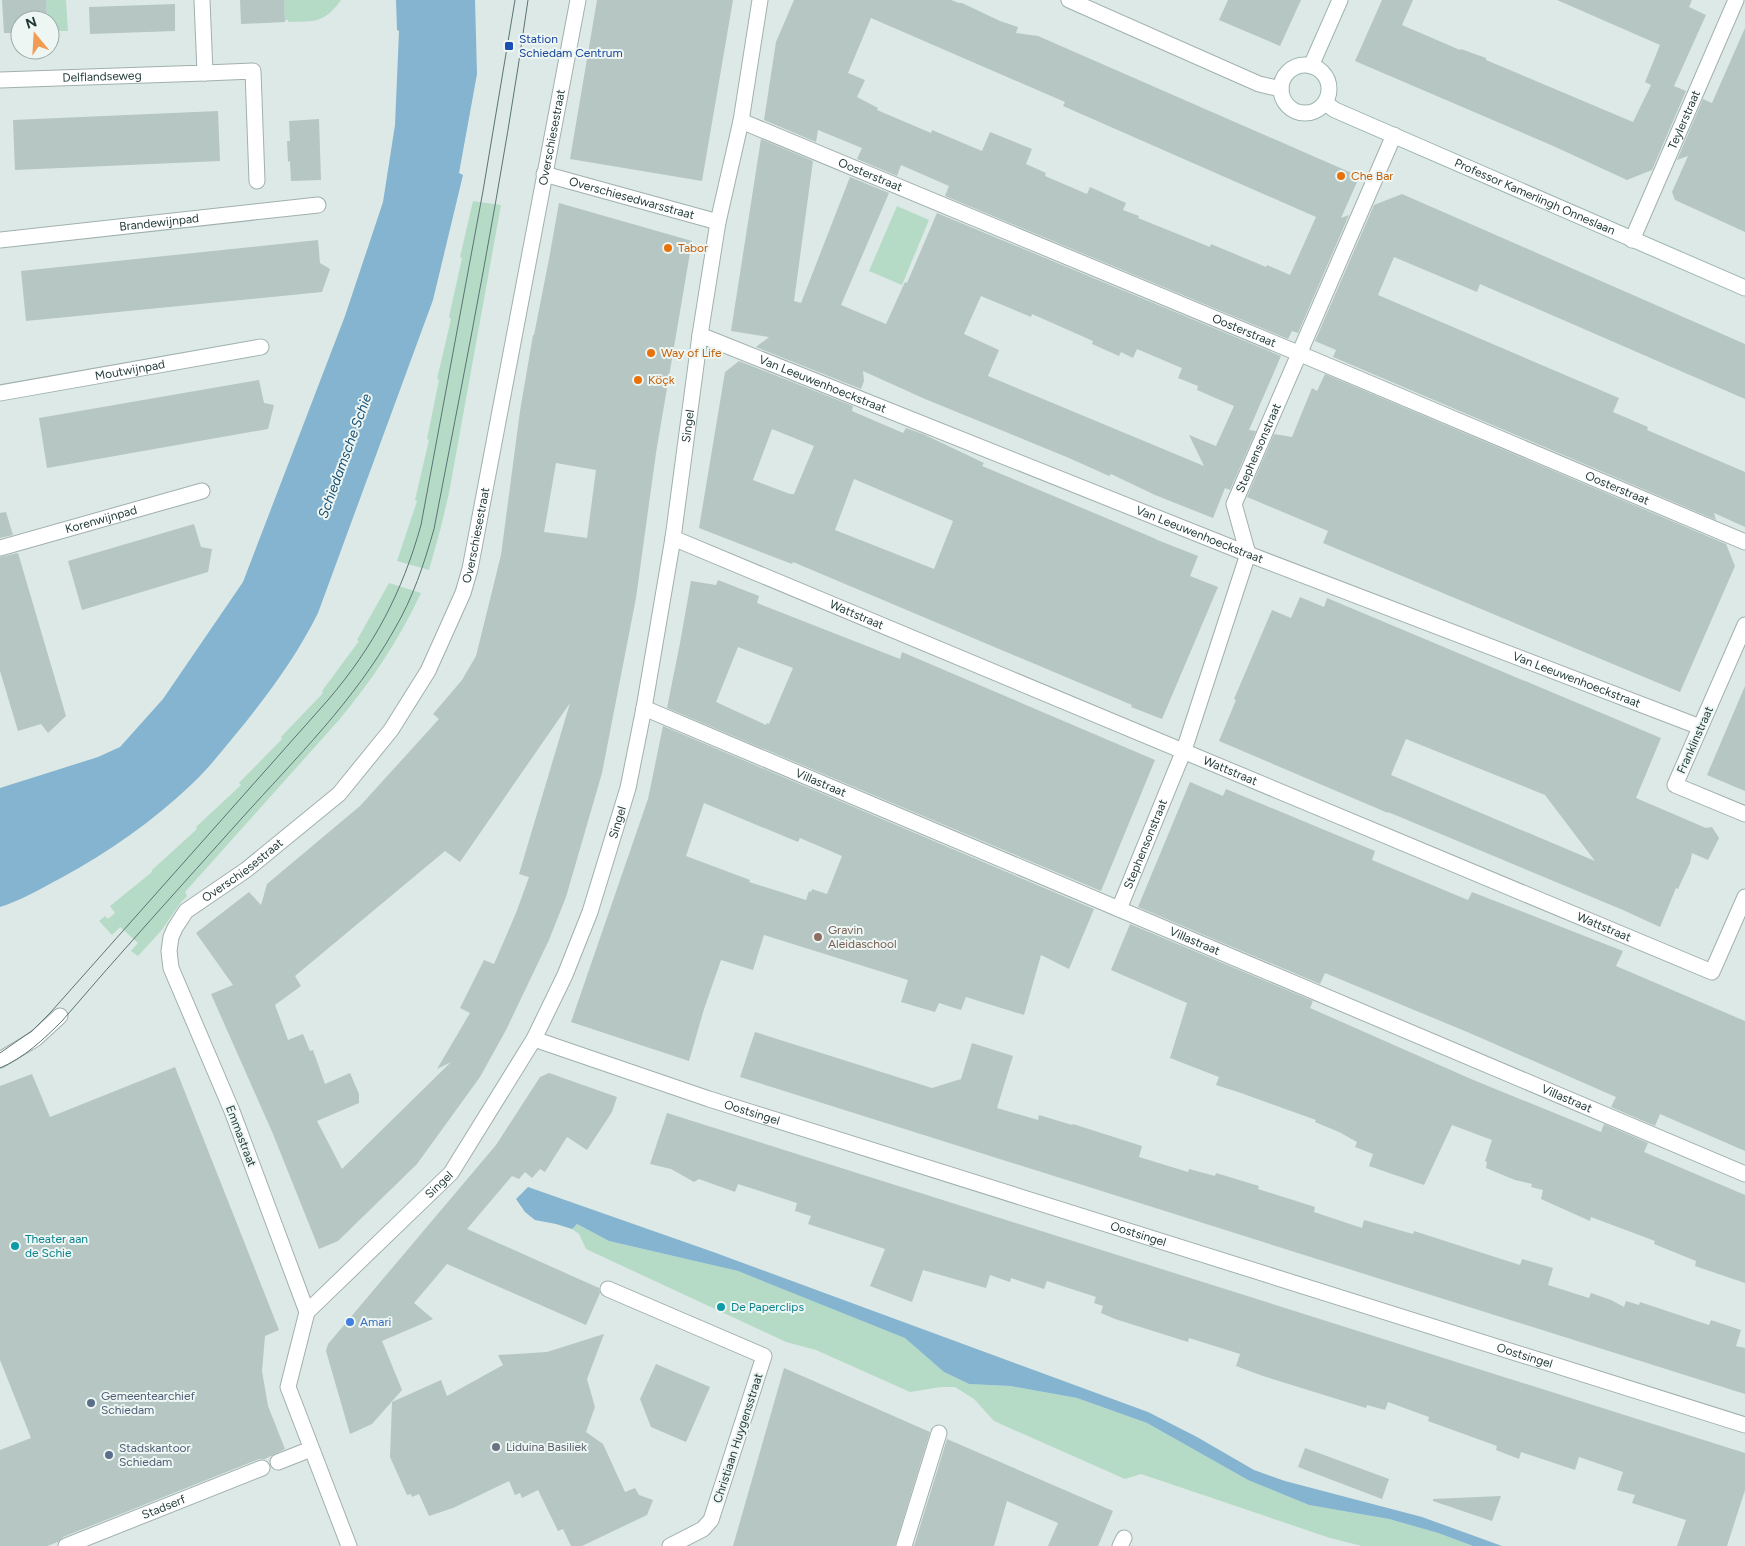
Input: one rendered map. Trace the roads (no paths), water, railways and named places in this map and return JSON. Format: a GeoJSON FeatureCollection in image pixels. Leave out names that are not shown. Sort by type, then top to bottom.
{"type":"FeatureCollection","features":[{"type":"Feature","properties":{"kind":"street"},"geometry":{"type":"LineString","coordinates":[[202,0],[205,73]]}},
{"type":"Feature","properties":{"kind":"street","name":"Overschiesestraat"},"geometry":{"type":"LineString","coordinates":[[170,962],[171,937],[186,911],[246,870],[339,794],[391,730],[428,671],[462,593],[470,569],[578,0]]}},
{"type":"Feature","properties":{"kind":"street","name":"Singel"},"geometry":{"type":"LineString","coordinates":[[307,1312],[451,1173],[534,1039],[565,975],[590,912],[628,788],[644,708],[673,538],[700,335],[718,222],[741,121],[760,0]]}},
{"type":"Feature","properties":{"kind":"street"},"geometry":{"type":"LineString","coordinates":[[1069,0],[1259,84],[1281,89]]}},
{"type":"Feature","properties":{"kind":"street"},"geometry":{"type":"LineString","coordinates":[[1311,66],[1340,0]]}},
{"type":"Feature","properties":{"kind":"street"},"geometry":{"type":"LineString","coordinates":[[1738,0],[1745,3]]}},
{"type":"Feature","properties":{"kind":"street","name":"Teylerstraat"},"geometry":{"type":"LineString","coordinates":[[1632,240],[1738,0]]}},
{"type":"Feature","properties":{"kind":"street"},"geometry":{"type":"LineString","coordinates":[[1304,65],[1311,66],[1318,68],[1328,81],[1328,96],[1325,103],[1311,112],[1294,110],[1283,97],[1282,82],[1290,70],[1304,65]]}},
{"type":"Feature","properties":{"kind":"street","name":"Delflandseweg"},"geometry":{"type":"LineString","coordinates":[[0,80],[253,71],[257,181]]}},
{"type":"Feature","properties":{"kind":"street","name":"Professor Kamerlingh Onneslaan"},"geometry":{"type":"LineString","coordinates":[[1325,103],[1335,110],[1745,288]]}},
{"type":"Feature","properties":{"kind":"street","name":"Oosterstraat"},"geometry":{"type":"LineString","coordinates":[[741,121],[1745,542]]}},
{"type":"Feature","properties":{"kind":"street","name":"Stephensonstraat"},"geometry":{"type":"LineString","coordinates":[[1119,909],[1184,750],[1248,554],[1234,504],[1394,135]]}},
{"type":"Feature","properties":{"kind":"street","name":"Overschiesedwarsstraat"},"geometry":{"type":"LineString","coordinates":[[544,174],[718,222]]}},
{"type":"Feature","properties":{"kind":"street","name":"Brandewijnpad"},"geometry":{"type":"LineString","coordinates":[[0,240],[318,205]]}},
{"type":"Feature","properties":{"kind":"street","name":"Van Leeuwenhoeckstraat"},"geometry":{"type":"LineString","coordinates":[[700,335],[1248,554],[1700,727]]}},
{"type":"Feature","properties":{"kind":"street","name":"Moutwijnpad"},"geometry":{"type":"LineString","coordinates":[[0,393],[261,347]]}},
{"type":"Feature","properties":{"kind":"street","name":"Korenwijnpad"},"geometry":{"type":"LineString","coordinates":[[0,548],[202,491]]}},
{"type":"Feature","properties":{"kind":"street","name":"Wattstraat"},"geometry":{"type":"LineString","coordinates":[[673,538],[1712,972],[1745,896]]}},
{"type":"Feature","properties":{"kind":"street","name":"Franklinstraat"},"geometry":{"type":"LineString","coordinates":[[1745,625],[1675,785],[1745,814]]}},
{"type":"Feature","properties":{"kind":"street","name":"Villastraat"},"geometry":{"type":"LineString","coordinates":[[644,708],[1745,1174]]}},
{"type":"Feature","properties":{"kind":"street","name":"Emmastraat"},"geometry":{"type":"LineString","coordinates":[[170,962],[232,1111],[307,1312]]}},
{"type":"Feature","properties":{"kind":"street"},"geometry":{"type":"LineString","coordinates":[[0,1060],[34,1039],[60,1016]]}},
{"type":"Feature","properties":{"kind":"street","name":"Oostsingel"},"geometry":{"type":"LineString","coordinates":[[534,1039],[709,1099],[1745,1424]]}},
{"type":"Feature","properties":{"kind":"street","name":"Christiaan Huygensstraat"},"geometry":{"type":"LineString","coordinates":[[608,1289],[764,1356],[711,1520],[703,1529],[670,1546]]}},
{"type":"Feature","properties":{"kind":"street"},"geometry":{"type":"LineString","coordinates":[[307,1312],[288,1387],[349,1546]]}},
{"type":"Feature","properties":{"kind":"street"},"geometry":{"type":"LineString","coordinates":[[904,1546],[939,1433]]}},
{"type":"Feature","properties":{"kind":"street"},"geometry":{"type":"LineString","coordinates":[[278,1462],[311,1449]]}},
{"type":"Feature","properties":{"kind":"street","name":"Stadserf"},"geometry":{"type":"LineString","coordinates":[[66,1546],[262,1468]]}},
{"type":"Feature","properties":{"kind":"water","name":"Schiedamsche Schie"},"geometry":{"type":"Polygon","coordinates":[[[396,0],[475,0],[477,74],[459,173],[463,175],[433,300],[318,613],[293,656],[265,697],[207,769],[178,797],[130,835],[96,858],[31,894],[0,907],[0,788],[98,757],[120,747],[163,699],[243,582],[345,316],[383,202],[395,125],[399,31],[397,30],[396,0]]]}},
{"type":"Feature","properties":{"kind":"water"},"geometry":{"type":"Polygon","coordinates":[[[528,1187],[716,1253],[1148,1412],[1197,1437],[1254,1470],[1285,1481],[1422,1517],[1502,1546],[1473,1546],[1438,1533],[1389,1519],[1309,1505],[1248,1480],[1147,1423],[1077,1398],[1010,1386],[969,1384],[944,1372],[905,1338],[738,1271],[609,1241],[577,1224],[572,1229],[535,1220],[525,1212],[516,1199],[528,1187]]]}},
{"type":"Feature","properties":{"kind":"tram line"},"geometry":{"type":"LineString","coordinates":[[0,1053],[33,1030],[50,1013],[328,700],[373,639],[385,618],[405,573],[421,525],[483,191],[515,0]]}},
{"type":"Feature","properties":{"kind":"tram line"},"geometry":{"type":"LineString","coordinates":[[0,1068],[9,1064],[41,1041],[62,1021],[304,751],[361,680],[378,656],[407,606],[422,568],[434,529],[496,199],[528,0]]}},
{"type":"Feature","properties":{"kind":"place","name":"Station Schiedam Centrum"},"geometry":{"type":"Point","coordinates":[509,46]}},
{"type":"Feature","properties":{"kind":"place","name":"Che Bar"},"geometry":{"type":"Point","coordinates":[1341,176]}},
{"type":"Feature","properties":{"kind":"place","name":"Tabor"},"geometry":{"type":"Point","coordinates":[668,248]}},
{"type":"Feature","properties":{"kind":"place","name":"Way of Life"},"geometry":{"type":"Point","coordinates":[651,353]}},
{"type":"Feature","properties":{"kind":"place","name":"Köçk"},"geometry":{"type":"Point","coordinates":[638,380]}},
{"type":"Feature","properties":{"kind":"place","name":"Gravin Aleidaschool"},"geometry":{"type":"Point","coordinates":[818,937]}},
{"type":"Feature","properties":{"kind":"place","name":"Theater aan de Schie"},"geometry":{"type":"Point","coordinates":[15,1246]}},
{"type":"Feature","properties":{"kind":"place","name":"De Paperclips"},"geometry":{"type":"Point","coordinates":[721,1307]}},
{"type":"Feature","properties":{"kind":"place","name":"Amari"},"geometry":{"type":"Point","coordinates":[350,1322]}},
{"type":"Feature","properties":{"kind":"place","name":"Gemeentearchief Schiedam"},"geometry":{"type":"Point","coordinates":[91,1403]}},
{"type":"Feature","properties":{"kind":"place","name":"Liduina Basiliek"},"geometry":{"type":"Point","coordinates":[496,1447]}},
{"type":"Feature","properties":{"kind":"place","name":"Stadskantoor Schiedam"},"geometry":{"type":"Point","coordinates":[109,1455]}}]}
